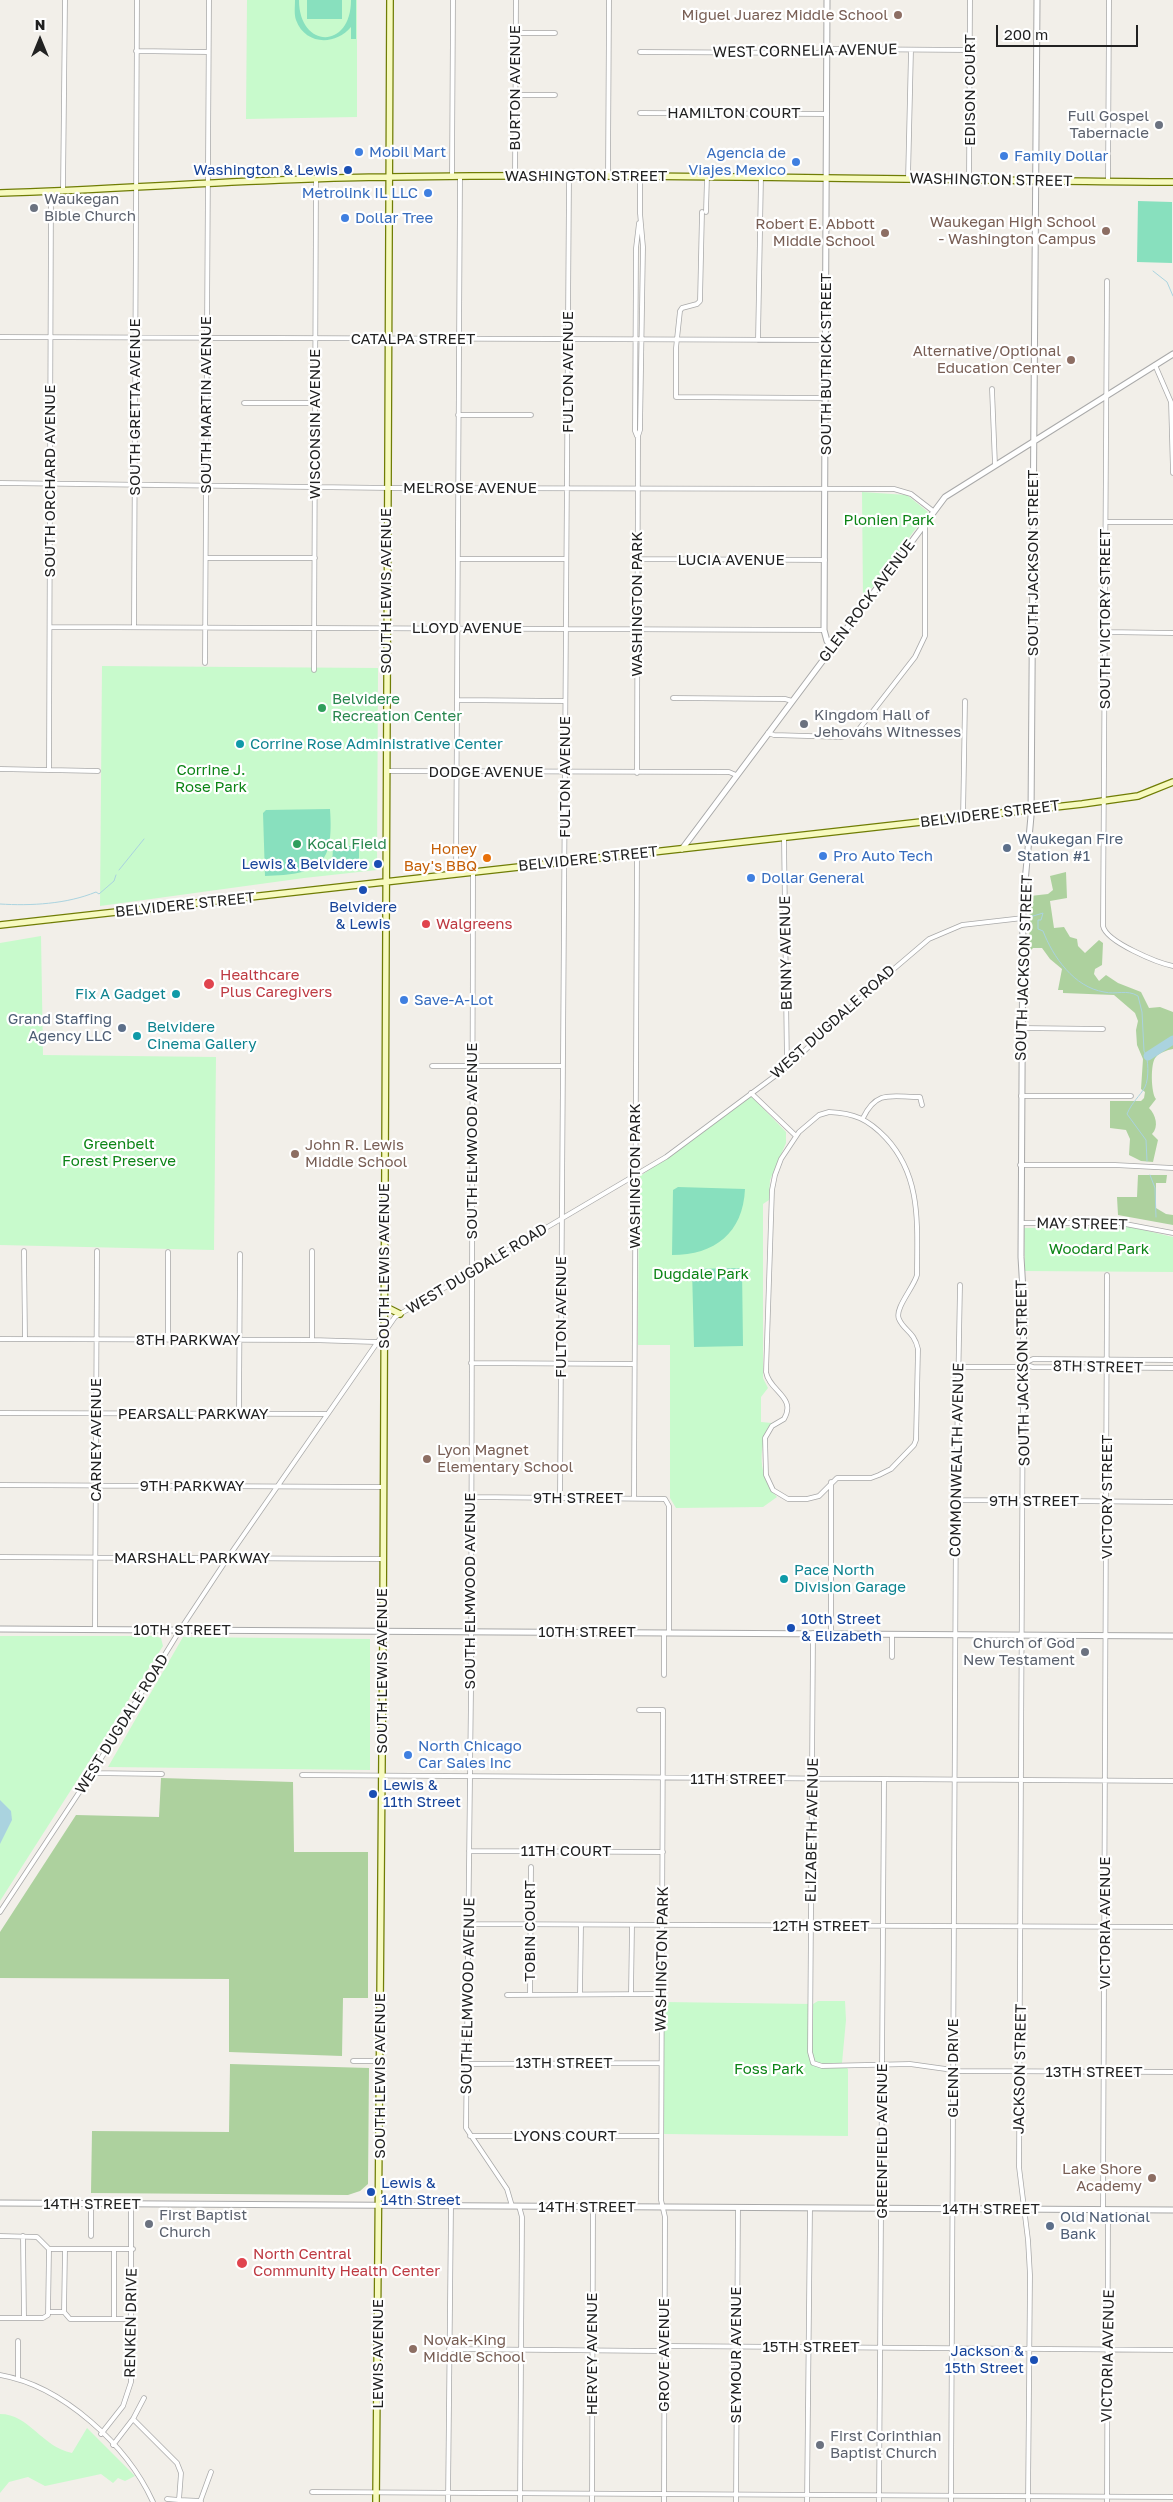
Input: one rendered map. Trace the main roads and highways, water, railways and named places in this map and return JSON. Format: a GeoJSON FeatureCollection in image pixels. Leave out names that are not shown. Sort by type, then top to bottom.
{"type":"FeatureCollection","features":[{"type":"Feature","properties":{"kind":"main road","name":"SOUTH LEWIS AVENUE"},"geometry":{"type":"LineString","coordinates":[[379,2205],[384,1487],[386,488],[390,0]]}},
{"type":"Feature","properties":{"kind":"main road","name":"WASHINGTON STREET"},"geometry":{"type":"LineString","coordinates":[[0,192],[136,188],[316,178],[388,177],[707,176],[1173,182]]}},
{"type":"Feature","properties":{"kind":"main road","name":"BELVIDERE STREET"},"geometry":{"type":"LineString","coordinates":[[0,926],[564,861],[1031,810],[1145,794],[1173,782]]}},
{"type":"Feature","properties":{"kind":"main road"},"geometry":{"type":"LineString","coordinates":[[384,1306],[400,1314]]}},
{"type":"Feature","properties":{"kind":"main road","name":"LEWIS AVENUE"},"geometry":{"type":"LineString","coordinates":[[376,2502],[379,2205]]}},
{"type":"Feature","properties":{"kind":"water"},"geometry":{"type":"Polygon","coordinates":[[[0,1800],[11,1811],[12,1820],[0,1844],[0,1800]]]}},
{"type":"Feature","properties":{"kind":"waterway"},"geometry":{"type":"LineString","coordinates":[[1153,271],[1167,282],[1173,296]]}},
{"type":"Feature","properties":{"kind":"waterway"},"geometry":{"type":"LineString","coordinates":[[119,870],[144,839]]}},
{"type":"Feature","properties":{"kind":"waterway"},"geometry":{"type":"LineString","coordinates":[[0,904],[24,905],[61,902],[96,892],[99,894],[114,881],[116,875]]}},
{"type":"Feature","properties":{"kind":"waterway"},"geometry":{"type":"LineString","coordinates":[[1030,917],[1043,913],[1041,920],[1038,920],[1038,929],[1043,931],[1053,951],[1066,969],[1083,984],[1104,992],[1126,992],[1138,996],[1142,1012],[1144,1051],[1148,1063],[1148,1074],[1145,1087],[1127,1114],[1146,1140],[1147,1161]]}},
{"type":"Feature","properties":{"kind":"waterway"},"geometry":{"type":"LineString","coordinates":[[1148,1056],[1173,1040]]}},
{"type":"Feature","properties":{"kind":"waterway"},"geometry":{"type":"LineString","coordinates":[[1150,1175],[1155,1188],[1156,1217]]}},
{"type":"Feature","properties":{"kind":"place","name":"Miguel Juarez Middle School"},"geometry":{"type":"Point","coordinates":[898,15]}},
{"type":"Feature","properties":{"kind":"place","name":"Full Gospel Tabernacle"},"geometry":{"type":"Point","coordinates":[1159,125]}},
{"type":"Feature","properties":{"kind":"place","name":"Mobil Mart"},"geometry":{"type":"Point","coordinates":[359,152]}},
{"type":"Feature","properties":{"kind":"place","name":"Family Dollar"},"geometry":{"type":"Point","coordinates":[1004,156]}},
{"type":"Feature","properties":{"kind":"place","name":"Agencia de Viajes Mexico"},"geometry":{"type":"Point","coordinates":[796,162]}},
{"type":"Feature","properties":{"kind":"place","name":"Washington & Lewis"},"geometry":{"type":"Point","coordinates":[348,170]}},
{"type":"Feature","properties":{"kind":"place","name":"Metrolink IL LLC"},"geometry":{"type":"Point","coordinates":[428,193]}},
{"type":"Feature","properties":{"kind":"place","name":"Waukegan Bible Church"},"geometry":{"type":"Point","coordinates":[34,208]}},
{"type":"Feature","properties":{"kind":"place","name":"Dollar Tree"},"geometry":{"type":"Point","coordinates":[345,218]}},
{"type":"Feature","properties":{"kind":"place","name":"Waukegan High School - Washington Campus"},"geometry":{"type":"Point","coordinates":[1106,231]}},
{"type":"Feature","properties":{"kind":"place","name":"Robert E. Abbott Middle School"},"geometry":{"type":"Point","coordinates":[885,233]}},
{"type":"Feature","properties":{"kind":"place","name":"Alternative/Optional Education Center"},"geometry":{"type":"Point","coordinates":[1071,360]}},
{"type":"Feature","properties":{"kind":"place","name":"Belvidere Recreation Center"},"geometry":{"type":"Point","coordinates":[322,708]}},
{"type":"Feature","properties":{"kind":"place","name":"Kingdom Hall of Jehovahs Witnesses"},"geometry":{"type":"Point","coordinates":[804,724]}},
{"type":"Feature","properties":{"kind":"place","name":"Corrine Rose Administrative Center"},"geometry":{"type":"Point","coordinates":[240,744]}},
{"type":"Feature","properties":{"kind":"place","name":"Kocal Field"},"geometry":{"type":"Point","coordinates":[297,844]}},
{"type":"Feature","properties":{"kind":"place","name":"Waukegan Fire Station #1"},"geometry":{"type":"Point","coordinates":[1007,848]}},
{"type":"Feature","properties":{"kind":"place","name":"Pro Auto Tech"},"geometry":{"type":"Point","coordinates":[823,856]}},
{"type":"Feature","properties":{"kind":"place","name":"Honey Bay's BBQ"},"geometry":{"type":"Point","coordinates":[487,858]}},
{"type":"Feature","properties":{"kind":"place","name":"Lewis & Belvidere"},"geometry":{"type":"Point","coordinates":[378,864]}},
{"type":"Feature","properties":{"kind":"place","name":"Dollar General"},"geometry":{"type":"Point","coordinates":[751,878]}},
{"type":"Feature","properties":{"kind":"place","name":"Belvidere & Lewis"},"geometry":{"type":"Point","coordinates":[363,890]}},
{"type":"Feature","properties":{"kind":"place","name":"Walgreens"},"geometry":{"type":"Point","coordinates":[426,924]}},
{"type":"Feature","properties":{"kind":"place","name":"Healthcare Plus Caregivers"},"geometry":{"type":"Point","coordinates":[209,984]}},
{"type":"Feature","properties":{"kind":"place","name":"Fix A Gadget"},"geometry":{"type":"Point","coordinates":[176,994]}},
{"type":"Feature","properties":{"kind":"place","name":"Save-A-Lot"},"geometry":{"type":"Point","coordinates":[404,1000]}},
{"type":"Feature","properties":{"kind":"place","name":"Grand Staffing Agency LLC"},"geometry":{"type":"Point","coordinates":[122,1028]}},
{"type":"Feature","properties":{"kind":"place","name":"Belvidere Cinema Gallery"},"geometry":{"type":"Point","coordinates":[137,1036]}},
{"type":"Feature","properties":{"kind":"place","name":"John R. Lewis Middle School"},"geometry":{"type":"Point","coordinates":[295,1154]}},
{"type":"Feature","properties":{"kind":"place","name":"Lyon Magnet Elementary School"},"geometry":{"type":"Point","coordinates":[427,1459]}},
{"type":"Feature","properties":{"kind":"place","name":"Pace North Division Garage"},"geometry":{"type":"Point","coordinates":[784,1579]}},
{"type":"Feature","properties":{"kind":"place","name":"10th Street & Elizabeth"},"geometry":{"type":"Point","coordinates":[791,1628]}},
{"type":"Feature","properties":{"kind":"place","name":"Church of God New Testament"},"geometry":{"type":"Point","coordinates":[1085,1652]}},
{"type":"Feature","properties":{"kind":"place","name":"North Chicago Car Sales Inc"},"geometry":{"type":"Point","coordinates":[408,1755]}},
{"type":"Feature","properties":{"kind":"place","name":"Lewis & 11th Street"},"geometry":{"type":"Point","coordinates":[373,1794]}},
{"type":"Feature","properties":{"kind":"place","name":"Lake Shore Academy"},"geometry":{"type":"Point","coordinates":[1152,2178]}},
{"type":"Feature","properties":{"kind":"place","name":"Lewis & 14th Street"},"geometry":{"type":"Point","coordinates":[371,2192]}},
{"type":"Feature","properties":{"kind":"place","name":"First Baptist Church"},"geometry":{"type":"Point","coordinates":[149,2224]}},
{"type":"Feature","properties":{"kind":"place","name":"Old National Bank"},"geometry":{"type":"Point","coordinates":[1050,2226]}},
{"type":"Feature","properties":{"kind":"place","name":"North Central Community Health Center"},"geometry":{"type":"Point","coordinates":[242,2263]}},
{"type":"Feature","properties":{"kind":"place","name":"Novak-King Middle School"},"geometry":{"type":"Point","coordinates":[413,2349]}},
{"type":"Feature","properties":{"kind":"place","name":"Jackson & 15th Street"},"geometry":{"type":"Point","coordinates":[1034,2360]}},
{"type":"Feature","properties":{"kind":"place","name":"First Corinthian Baptist Church"},"geometry":{"type":"Point","coordinates":[820,2445]}},
{"type":"Feature","properties":{"kind":"park label","name":"Plonien Park"},"geometry":{"type":"Point","coordinates":[889,520]}},
{"type":"Feature","properties":{"kind":"park label","name":"Corrine J. Rose Park"},"geometry":{"type":"Point","coordinates":[211,778]}},
{"type":"Feature","properties":{"kind":"park label","name":"Greenbelt Forest Preserve"},"geometry":{"type":"Point","coordinates":[119,1152]}},
{"type":"Feature","properties":{"kind":"park label","name":"Woodard Park"},"geometry":{"type":"Point","coordinates":[1099,1249]}},
{"type":"Feature","properties":{"kind":"park label","name":"Dugdale Park"},"geometry":{"type":"Point","coordinates":[701,1274]}},
{"type":"Feature","properties":{"kind":"park label","name":"Foss Park"},"geometry":{"type":"Point","coordinates":[769,2069]}}]}
